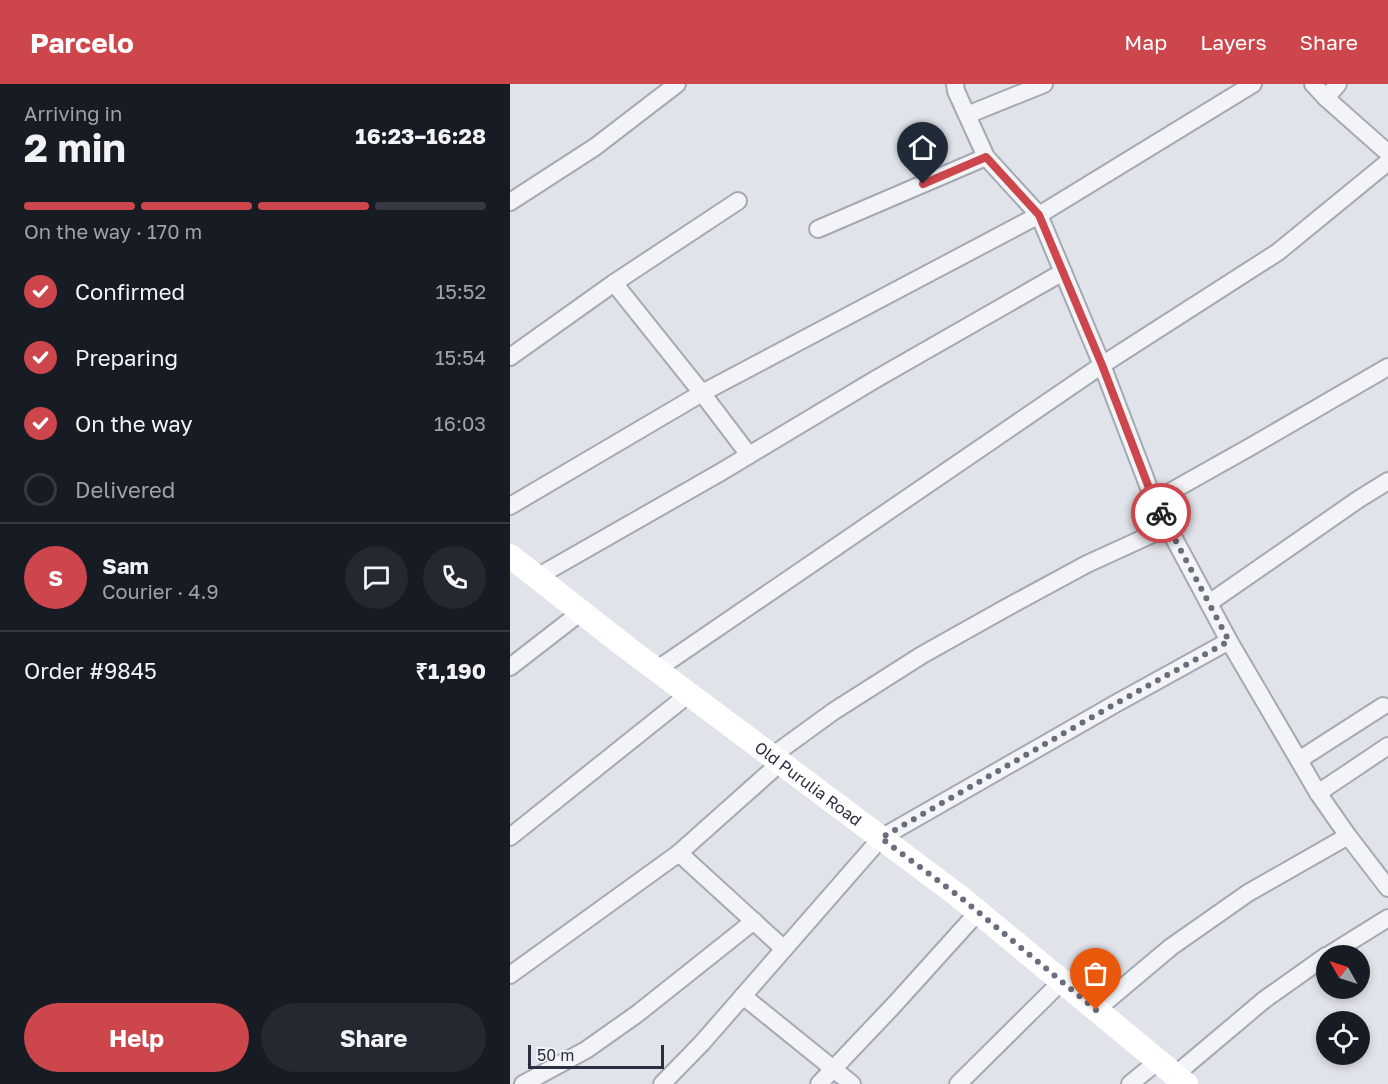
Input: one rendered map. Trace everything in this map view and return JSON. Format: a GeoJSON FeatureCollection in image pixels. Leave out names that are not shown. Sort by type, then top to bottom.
{"type":"FeatureCollection","features":[{"type":"Feature","properties":{"kind":"main road","name":"Old Purulia Road"},"geometry":{"type":"LineString","coordinates":[[510,556],[978,912],[1173,1073]]}},
{"type":"Feature","properties":{"kind":"street"},"geometry":{"type":"LineString","coordinates":[[510,202],[595,147],[677,84]]}},
{"type":"Feature","properties":{"kind":"street"},"geometry":{"type":"LineString","coordinates":[[955,84],[956,92],[986,157],[1039,215],[1102,365],[1154,501],[1229,641],[1318,793],[1347,836],[1388,888]]}},
{"type":"Feature","properties":{"kind":"street"},"geometry":{"type":"LineString","coordinates":[[967,115],[1044,84]]}},
{"type":"Feature","properties":{"kind":"street"},"geometry":{"type":"LineString","coordinates":[[510,506],[702,393],[1039,215],[1253,84]]}},
{"type":"Feature","properties":{"kind":"street"},"geometry":{"type":"LineString","coordinates":[[1313,84],[1388,153]]}},
{"type":"Feature","properties":{"kind":"street"},"geometry":{"type":"LineString","coordinates":[[1326,98],[1338,84]]}},
{"type":"Feature","properties":{"kind":"street"},"geometry":{"type":"LineString","coordinates":[[818,229],[986,157]]}},
{"type":"Feature","properties":{"kind":"street"},"geometry":{"type":"LineString","coordinates":[[656,669],[1102,365],[1278,252],[1388,162]]}},
{"type":"Feature","properties":{"kind":"street"},"geometry":{"type":"LineString","coordinates":[[510,357],[614,283],[738,201]]}},
{"type":"Feature","properties":{"kind":"street"},"geometry":{"type":"LineString","coordinates":[[537,577],[1063,272]]}},
{"type":"Feature","properties":{"kind":"street"},"geometry":{"type":"LineString","coordinates":[[614,283],[749,455]]}},
{"type":"Feature","properties":{"kind":"street"},"geometry":{"type":"LineString","coordinates":[[1154,501],[1388,367]]}},
{"type":"Feature","properties":{"kind":"street"},"geometry":{"type":"LineString","coordinates":[[1209,603],[1359,499],[1388,482]]}},
{"type":"Feature","properties":{"kind":"street"},"geometry":{"type":"LineString","coordinates":[[510,975],[680,853],[776,759],[834,711],[922,655],[1004,609],[1087,564],[1168,527]]}},
{"type":"Feature","properties":{"kind":"street"},"geometry":{"type":"LineString","coordinates":[[510,667],[581,612]]}},
{"type":"Feature","properties":{"kind":"street"},"geometry":{"type":"LineString","coordinates":[[662,1084],[702,1043],[881,838],[1229,641]]}},
{"type":"Feature","properties":{"kind":"street"},"geometry":{"type":"LineString","coordinates":[[510,837],[689,694]]}},
{"type":"Feature","properties":{"kind":"street"},"geometry":{"type":"LineString","coordinates":[[1299,760],[1383,706]]}},
{"type":"Feature","properties":{"kind":"street"},"geometry":{"type":"LineString","coordinates":[[1318,793],[1388,746]]}},
{"type":"Feature","properties":{"kind":"street"},"geometry":{"type":"LineString","coordinates":[[1096,1010],[1171,947],[1248,893],[1347,836]]}},
{"type":"Feature","properties":{"kind":"street"},"geometry":{"type":"LineString","coordinates":[[680,853],[784,949]]}},
{"type":"Feature","properties":{"kind":"street"},"geometry":{"type":"LineString","coordinates":[[819,1084],[978,912]]}},
{"type":"Feature","properties":{"kind":"street"},"geometry":{"type":"LineString","coordinates":[[1345,945],[1388,918]]}},
{"type":"Feature","properties":{"kind":"street"},"geometry":{"type":"LineString","coordinates":[[523,1084],[586,1050],[754,921]]}},
{"type":"Feature","properties":{"kind":"street"},"geometry":{"type":"LineString","coordinates":[[1130,1084],[1173,1073],[1264,1000],[1316,964]]}},
{"type":"Feature","properties":{"kind":"street"},"geometry":{"type":"LineString","coordinates":[[958,1084],[1062,981]]}},
{"type":"Feature","properties":{"kind":"street"},"geometry":{"type":"LineString","coordinates":[[743,996],[852,1084]]}},
{"type":"Feature","properties":{"kind":"way so far"},"geometry":{"type":"LineString","coordinates":[[1096,1010],[960,897],[881,838],[1229,641],[1161,513]]}},
{"type":"Feature","properties":{"kind":"route"},"geometry":{"type":"LineString","coordinates":[[923,184],[986,157],[1039,215],[1102,365],[1154,501],[1161,513]]}}]}
